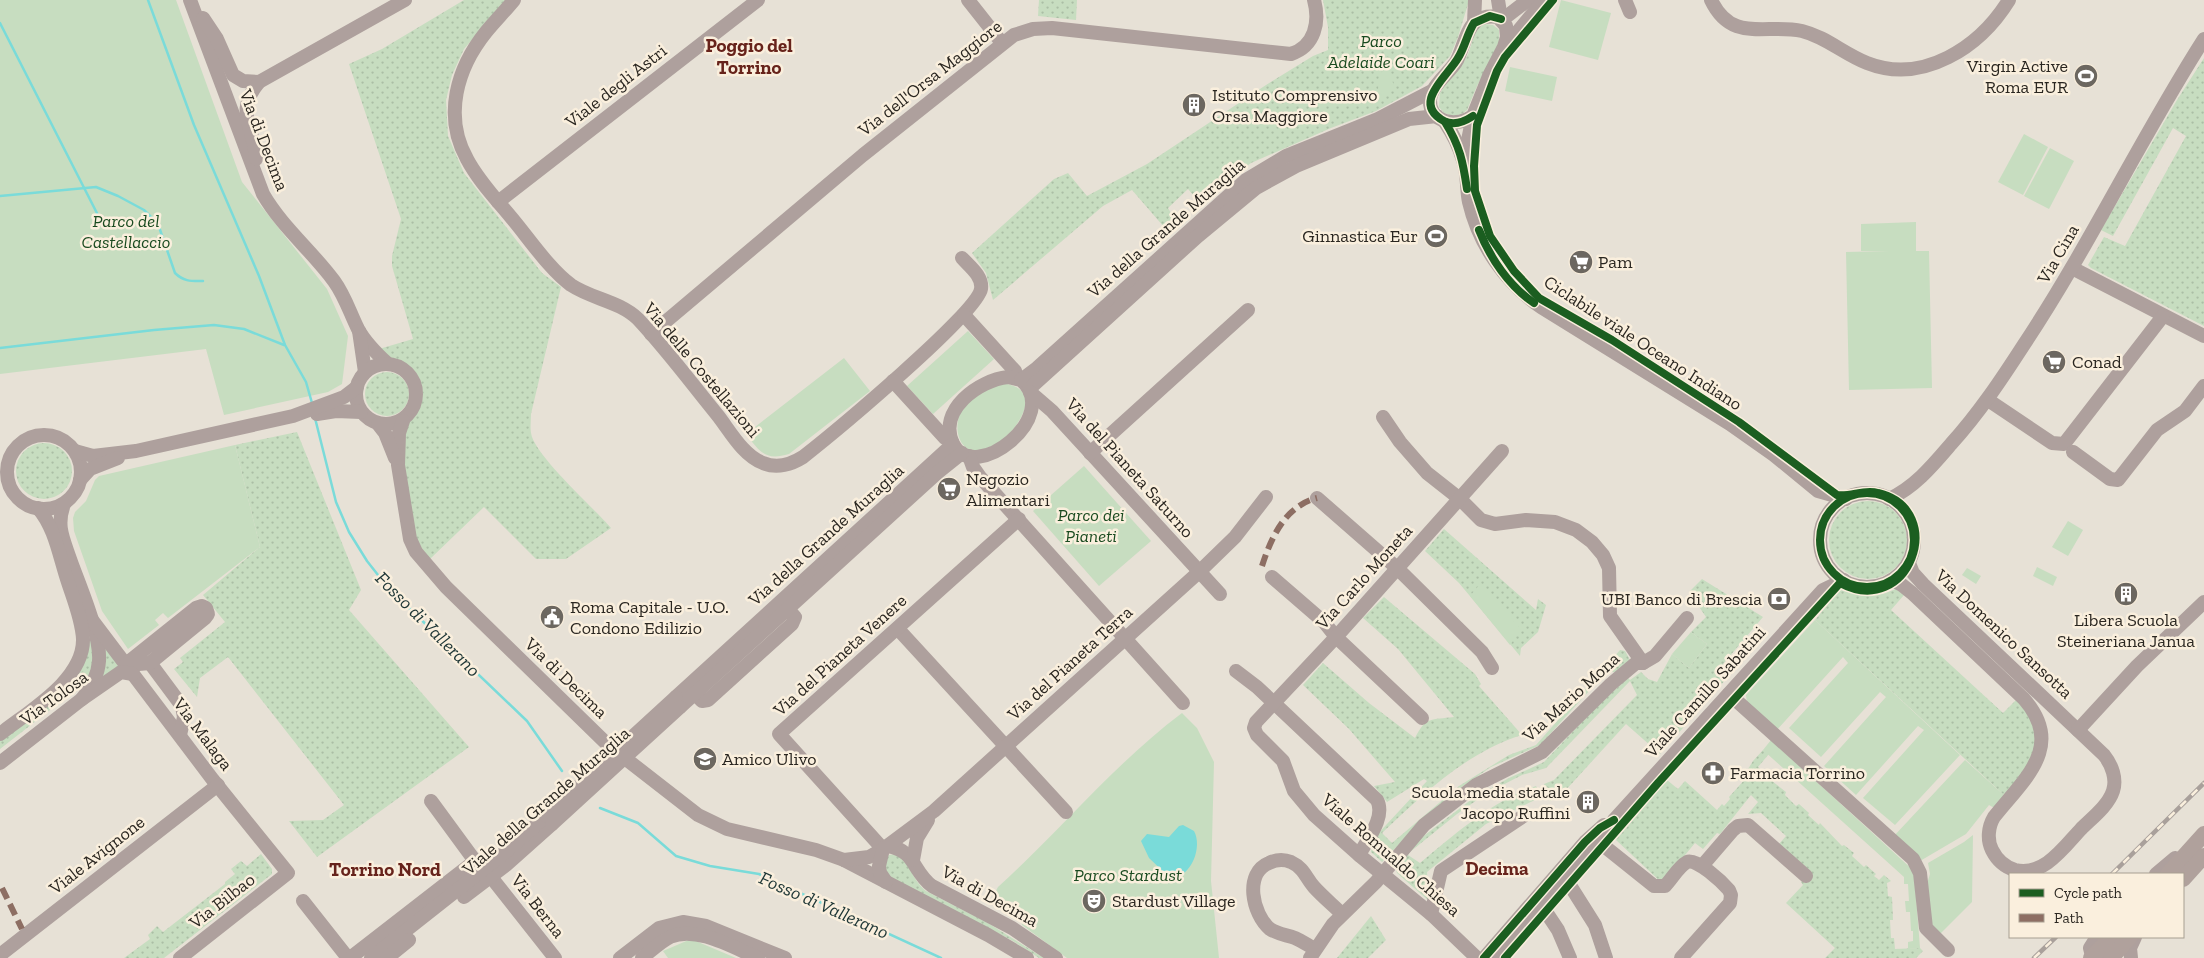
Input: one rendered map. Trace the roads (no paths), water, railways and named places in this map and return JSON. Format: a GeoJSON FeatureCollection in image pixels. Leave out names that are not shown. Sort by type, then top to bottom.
{"type":"FeatureCollection","features":[{"type":"Feature","properties":{"kind":"main road"},"geometry":{"type":"LineString","coordinates":[[2169,873],[2204,834]]}},
{"type":"Feature","properties":{"kind":"main road"},"geometry":{"type":"LineString","coordinates":[[2184,879],[2204,856]]}},
{"type":"Feature","properties":{"kind":"main road"},"geometry":{"type":"LineString","coordinates":[[2095,957],[2110,938]]}},
{"type":"Feature","properties":{"kind":"main road"},"geometry":{"type":"LineString","coordinates":[[2111,958],[2129,938]]}},
{"type":"Feature","properties":{"kind":"street"},"geometry":{"type":"LineString","coordinates":[[191,0],[217,39],[233,75],[242,81],[259,82]]}},
{"type":"Feature","properties":{"kind":"street","name":"Via di Decima"},"geometry":{"type":"LineString","coordinates":[[191,0],[263,194],[275,213],[321,264],[336,284],[359,330],[379,356],[388,364]]}},
{"type":"Feature","properties":{"kind":"street"},"geometry":{"type":"LineString","coordinates":[[256,177],[255,146],[245,110],[248,96],[259,82],[404,0]]}},
{"type":"Feature","properties":{"kind":"street","name":"Via delle Costellazioni"},"geometry":{"type":"LineString","coordinates":[[514,0],[486,32],[469,58],[459,79],[455,100],[457,131],[461,147],[470,164],[498,202],[564,279],[580,290],[630,312],[651,334],[742,446],[757,460],[770,465],[788,464],[804,457],[875,398],[964,315],[979,297],[981,285],[977,275],[962,258]]}},
{"type":"Feature","properties":{"kind":"street","name":"Viale degli Astri"},"geometry":{"type":"LineString","coordinates":[[498,202],[758,0]]}},
{"type":"Feature","properties":{"kind":"street"},"geometry":{"type":"LineString","coordinates":[[968,0],[1002,43]]}},
{"type":"Feature","properties":{"kind":"street","name":"Via dell'Orsa Maggiore"},"geometry":{"type":"LineString","coordinates":[[651,334],[751,247],[1014,35],[1027,30],[1052,28],[1291,54],[1304,46],[1313,36],[1317,18],[1314,0]]}},
{"type":"Feature","properties":{"kind":"street"},"geometry":{"type":"LineString","coordinates":[[1475,0],[1474,23],[1457,60],[1432,91],[1430,103],[1455,138],[1464,160],[1469,203],[1481,236],[1498,265],[1521,292],[1541,307],[1743,432],[1774,454],[1818,491],[1830,512]]}},
{"type":"Feature","properties":{"kind":"street"},"geometry":{"type":"LineString","coordinates":[[1498,0],[1507,32],[1504,47]]}},
{"type":"Feature","properties":{"kind":"street"},"geometry":{"type":"LineString","coordinates":[[1502,19],[1528,0]]}},
{"type":"Feature","properties":{"kind":"street"},"geometry":{"type":"LineString","coordinates":[[1464,160],[1473,116],[1489,76],[1504,47],[1544,0]]}},
{"type":"Feature","properties":{"kind":"street"},"geometry":{"type":"LineString","coordinates":[[1711,0],[1723,17],[1738,28],[1752,30],[1784,29],[1804,32],[1823,39],[1868,64],[1905,69],[1930,65],[1960,51],[1985,30],[2009,0]]}},
{"type":"Feature","properties":{"kind":"street"},"geometry":{"type":"LineString","coordinates":[[1474,23],[1490,16],[1502,19]]}},
{"type":"Feature","properties":{"kind":"street","name":"Via Cina"},"geometry":{"type":"LineString","coordinates":[[1889,499],[1924,475],[1974,419],[1988,400],[2072,268],[2172,90],[2204,38]]}},
{"type":"Feature","properties":{"kind":"street","name":"Via della Grande Muraglia"},"geometry":{"type":"LineString","coordinates":[[1024,385],[1032,372],[1246,180],[1286,156],[1378,119],[1432,91]]}},
{"type":"Feature","properties":{"kind":"street","name":"Via della Grande Muraglia"},"geometry":{"type":"LineString","coordinates":[[1024,385],[1256,188],[1296,166],[1409,119],[1441,119],[1460,123],[1473,116]]}},
{"type":"Feature","properties":{"kind":"street"},"geometry":{"type":"LineString","coordinates":[[2072,268],[2204,336]]}},
{"type":"Feature","properties":{"kind":"street"},"geometry":{"type":"LineString","coordinates":[[1090,453],[1248,310]]}},
{"type":"Feature","properties":{"kind":"street","name":"Via del Pianeta Saturno"},"geometry":{"type":"LineString","coordinates":[[964,315],[1015,371],[1024,385],[1052,411],[1220,594]]}},
{"type":"Feature","properties":{"kind":"street"},"geometry":{"type":"LineString","coordinates":[[1988,400],[2052,443],[2064,444],[2163,316]]}},
{"type":"Feature","properties":{"kind":"street","name":"Via di Decima"},"geometry":{"type":"LineString","coordinates":[[359,330],[365,372]]}},
{"type":"Feature","properties":{"kind":"street"},"geometry":{"type":"LineString","coordinates":[[75,451],[80,464],[80,480],[76,491],[64,504],[55,507],[38,508],[30,506],[16,496],[4,476],[7,469],[5,458],[24,442],[40,436],[60,439],[75,451],[93,456],[136,451],[290,417],[340,399],[353,390],[365,372],[379,365],[388,364],[406,371],[413,378],[416,387],[415,406],[402,420],[395,424],[378,424],[358,411],[290,417]]}},
{"type":"Feature","properties":{"kind":"street"},"geometry":{"type":"LineString","coordinates":[[1024,385],[1008,377],[994,379],[972,391],[960,403],[952,418],[951,432],[959,449],[980,477],[1183,703]]}},
{"type":"Feature","properties":{"kind":"street"},"geometry":{"type":"LineString","coordinates":[[893,381],[945,438],[959,449]]}},
{"type":"Feature","properties":{"kind":"street","name":"Via della Grande Muraglia"},"geometry":{"type":"LineString","coordinates":[[959,449],[988,454],[1003,448],[1013,440],[1031,412],[1032,405],[1024,385]]}},
{"type":"Feature","properties":{"kind":"street"},"geometry":{"type":"LineString","coordinates":[[2073,452],[2110,479],[2118,480],[2157,430],[2185,411],[2204,386]]}},
{"type":"Feature","properties":{"kind":"street"},"geometry":{"type":"LineString","coordinates":[[353,390],[358,411]]}},
{"type":"Feature","properties":{"kind":"street"},"geometry":{"type":"LineString","coordinates":[[1383,416],[1400,442],[1425,471],[1435,481],[1460,499],[1479,519],[1487,523],[1499,524],[1526,520],[1551,522],[1572,528],[1589,540],[1603,555],[1608,566],[1610,616],[1643,663]]}},
{"type":"Feature","properties":{"kind":"street","name":"Via di Decima"},"geometry":{"type":"LineString","coordinates":[[398,466],[399,433],[402,420]]}},
{"type":"Feature","properties":{"kind":"street","name":"Via di Decima"},"geometry":{"type":"LineString","coordinates":[[378,424],[390,442],[398,466],[408,534],[416,552],[446,587],[608,745],[650,779],[710,822],[727,829],[816,850],[844,860],[988,935],[1027,958]]}},
{"type":"Feature","properties":{"kind":"street","name":"Via della Grande Muraglia"},"geometry":{"type":"LineString","coordinates":[[678,702],[695,694],[936,473],[959,449]]}},
{"type":"Feature","properties":{"kind":"street","name":"Via della Grande Muraglia"},"geometry":{"type":"LineString","coordinates":[[549,820],[959,449]]}},
{"type":"Feature","properties":{"kind":"street"},"geometry":{"type":"LineString","coordinates":[[80,480],[94,467],[136,451]]}},
{"type":"Feature","properties":{"kind":"street","name":"Via Carlo Moneta"},"geometry":{"type":"LineString","coordinates":[[1254,728],[1255,724],[1336,637],[1502,451]]}},
{"type":"Feature","properties":{"kind":"street","name":"Via Cina"},"geometry":{"type":"LineString","coordinates":[[1907,516],[1912,496],[1924,475]]}},
{"type":"Feature","properties":{"kind":"street"},"geometry":{"type":"LineString","coordinates":[[1818,491],[1846,498],[1868,494],[1889,499],[1899,506],[1907,516],[1914,537],[1913,551],[1909,562],[1892,580],[1867,587],[1844,580],[1831,569],[1823,556],[1820,541],[1822,526],[1830,512],[1846,498]]}},
{"type":"Feature","properties":{"kind":"street","name":"Via del Pianeta Terra"},"geometry":{"type":"LineString","coordinates":[[886,848],[934,811],[1007,747],[1199,572],[1235,537],[1266,497]]}},
{"type":"Feature","properties":{"kind":"street"},"geometry":{"type":"LineString","coordinates":[[1316,498],[1398,568],[1482,652],[1492,668]]}},
{"type":"Feature","properties":{"kind":"street"},"geometry":{"type":"LineString","coordinates":[[64,504],[59,525],[98,645],[99,661],[95,680],[82,699]]}},
{"type":"Feature","properties":{"kind":"street"},"geometry":{"type":"LineString","coordinates":[[0,734],[64,683],[75,669],[82,651],[83,636],[77,611],[53,535],[46,517],[38,508]]}},
{"type":"Feature","properties":{"kind":"street","name":"Via del Pianeta Venere"},"geometry":{"type":"LineString","coordinates":[[886,848],[779,734],[1019,519]]}},
{"type":"Feature","properties":{"kind":"street","name":"Via Domenico Sansotta"},"geometry":{"type":"LineString","coordinates":[[1892,580],[1908,589],[2032,708],[2038,722],[2041,743],[2039,756],[2034,768],[1994,817],[1990,827],[1989,841],[1995,855],[2004,864],[2017,870],[2036,869],[2049,861],[2104,806],[2112,794],[2114,781],[2108,759],[1923,584],[1913,573],[1909,562]]}},
{"type":"Feature","properties":{"kind":"street","name":"Viale Camillo Sabatini"},"geometry":{"type":"LineString","coordinates":[[1824,590],[1831,569]]}},
{"type":"Feature","properties":{"kind":"street"},"geometry":{"type":"LineString","coordinates":[[1272,577],[1324,622],[1336,637],[1422,718]]}},
{"type":"Feature","properties":{"kind":"street","name":"Viale Camillo Sabatini"},"geometry":{"type":"LineString","coordinates":[[1498,958],[1608,833],[1614,820],[1824,590],[1844,580]]}},
{"type":"Feature","properties":{"kind":"street"},"geometry":{"type":"LineString","coordinates":[[2078,730],[2137,666],[2204,602]]}},
{"type":"Feature","properties":{"kind":"street"},"geometry":{"type":"LineString","coordinates":[[129,668],[196,608],[202,606],[206,608],[208,614],[205,618],[150,663],[182,706],[184,717],[180,735]]}},
{"type":"Feature","properties":{"kind":"street","name":"Via Malaga"},"geometry":{"type":"LineString","coordinates":[[89,616],[288,873]]}},
{"type":"Feature","properties":{"kind":"street","name":"Via Mario Mona"},"geometry":{"type":"LineString","coordinates":[[1313,954],[1342,914],[1382,874],[1417,832],[1440,811],[1476,785],[1542,752],[1611,684],[1636,663],[1643,663],[1654,656],[1687,618]]}},
{"type":"Feature","properties":{"kind":"street"},"geometry":{"type":"LineString","coordinates":[[898,629],[1066,812]]}},
{"type":"Feature","properties":{"kind":"street","name":"Via Tolosa"},"geometry":{"type":"LineString","coordinates":[[0,763],[82,699],[121,672],[150,663]]}},
{"type":"Feature","properties":{"kind":"street"},"geometry":{"type":"LineString","coordinates":[[1236,671],[1254,684],[1378,801],[1380,807],[1379,817],[1359,855]]}},
{"type":"Feature","properties":{"kind":"street"},"geometry":{"type":"LineString","coordinates":[[1729,694],[1913,859],[1920,873],[1926,928],[1948,950]]}},
{"type":"Feature","properties":{"kind":"street","name":"Viale Romualdo Chiesa"},"geometry":{"type":"LineString","coordinates":[[1254,728],[1257,735],[1285,764],[1291,785],[1297,795],[1324,824],[1430,914],[1477,958]]}},
{"type":"Feature","properties":{"kind":"street","name":"Viale Avignone"},"geometry":{"type":"LineString","coordinates":[[0,955],[218,785]]}},
{"type":"Feature","properties":{"kind":"street"},"geometry":{"type":"LineString","coordinates":[[431,801],[475,861],[491,871]]}},
{"type":"Feature","properties":{"kind":"street"},"geometry":{"type":"LineString","coordinates":[[913,860],[918,835],[934,811]]}},
{"type":"Feature","properties":{"kind":"street"},"geometry":{"type":"LineString","coordinates":[[1430,914],[1442,871],[1525,815]]}},
{"type":"Feature","properties":{"kind":"street","name":"Viale della Grande Muraglia"},"geometry":{"type":"LineString","coordinates":[[386,958],[549,820]]}},
{"type":"Feature","properties":{"kind":"street","name":"Viale Camillo Sabatini"},"geometry":{"type":"LineString","coordinates":[[1484,958],[1585,842],[1600,828],[1614,820]]}},
{"type":"Feature","properties":{"kind":"street"},"geometry":{"type":"LineString","coordinates":[[1702,866],[1733,830],[1745,825],[1754,828],[1806,876]]}},
{"type":"Feature","properties":{"kind":"street"},"geometry":{"type":"LineString","coordinates":[[2157,873],[2204,834]]}},
{"type":"Feature","properties":{"kind":"street"},"geometry":{"type":"LineString","coordinates":[[1599,842],[1654,886],[1665,886],[1686,863],[1694,862],[1702,866],[1728,888],[1731,898],[1728,905],[1681,958]]}},
{"type":"Feature","properties":{"kind":"street"},"geometry":{"type":"LineString","coordinates":[[886,848],[879,866],[880,873],[886,882]]}},
{"type":"Feature","properties":{"kind":"street","name":"Via di Decima"},"geometry":{"type":"LineString","coordinates":[[844,860],[869,857],[886,848],[902,850],[913,860],[919,874],[932,886],[1012,928],[1056,958]]}},
{"type":"Feature","properties":{"kind":"street"},"geometry":{"type":"LineString","coordinates":[[1313,954],[1296,938],[1275,932],[1267,925],[1257,908],[1254,894],[1254,880],[1257,871],[1266,864],[1278,860],[1292,863],[1303,870],[1314,887],[1342,914]]}},
{"type":"Feature","properties":{"kind":"street"},"geometry":{"type":"LineString","coordinates":[[303,901],[349,958],[475,861]]}},
{"type":"Feature","properties":{"kind":"street","name":"Viale della Grande Muraglia"},"geometry":{"type":"LineString","coordinates":[[371,958],[491,871]]}},
{"type":"Feature","properties":{"kind":"street","name":"Via Berna"},"geometry":{"type":"LineString","coordinates":[[491,871],[555,958]]}},
{"type":"Feature","properties":{"kind":"street","name":"Via Bilbao"},"geometry":{"type":"LineString","coordinates":[[180,958],[288,873]]}},
{"type":"Feature","properties":{"kind":"street"},"geometry":{"type":"LineString","coordinates":[[1566,879],[1594,926],[1606,958]]}},
{"type":"Feature","properties":{"kind":"street"},"geometry":{"type":"LineString","coordinates":[[1542,906],[1558,930],[1570,958]]}},
{"type":"Feature","properties":{"kind":"street"},"geometry":{"type":"LineString","coordinates":[[620,958],[659,928],[674,923],[687,922],[706,926],[785,958]]}},
{"type":"Feature","properties":{"kind":"street"},"geometry":{"type":"LineString","coordinates":[[642,958],[670,938],[687,933],[698,934],[758,958]]}},
{"type":"Feature","properties":{"kind":"street"},"geometry":{"type":"LineString","coordinates":[[2095,957],[2090,950],[2090,946],[2096,938]]}},
{"type":"Feature","properties":{"kind":"street"},"geometry":{"type":"LineString","coordinates":[[2131,958],[2130,948],[2135,938]]}},
{"type":"Feature","properties":{"kind":"water"},"geometry":{"type":"Polygon","coordinates":[[[1183,825],[1194,831],[1197,845],[1196,853],[1189,868],[1177,877],[1169,877],[1149,858],[1141,841],[1147,834],[1169,837],[1179,826],[1183,825]]]}},
{"type":"Feature","properties":{"kind":"waterway"},"geometry":{"type":"LineString","coordinates":[[148,0],[194,125],[259,276],[285,345],[306,382],[312,403]]}},
{"type":"Feature","properties":{"kind":"waterway"},"geometry":{"type":"LineString","coordinates":[[0,23],[102,223]]}},
{"type":"Feature","properties":{"kind":"waterway"},"geometry":{"type":"LineString","coordinates":[[0,196],[96,187],[118,196],[144,210],[158,224],[175,273],[185,279],[203,281]]}},
{"type":"Feature","properties":{"kind":"waterway"},"geometry":{"type":"LineString","coordinates":[[0,348],[214,325],[244,329],[284,345]]}},
{"type":"Feature","properties":{"kind":"waterway","name":"Fosso di Vallerano"},"geometry":{"type":"LineString","coordinates":[[315,418],[336,502],[349,532],[367,561],[389,589],[527,721],[562,771]]}},
{"type":"Feature","properties":{"kind":"waterway","name":"Fosso di Vallerano"},"geometry":{"type":"LineString","coordinates":[[600,808],[638,823],[676,856],[710,866],[759,874],[941,958]]}},
{"type":"Feature","properties":{"kind":"railway"},"geometry":{"type":"LineString","coordinates":[[2113,873],[2204,783]]}},
{"type":"Feature","properties":{"kind":"railway"},"geometry":{"type":"LineString","coordinates":[[2034,958],[2055,938]]}},
{"type":"Feature","properties":{"kind":"place","name":"Virgin Active Roma EUR"},"geometry":{"type":"Point","coordinates":[2086,76]}},
{"type":"Feature","properties":{"kind":"place","name":"Istituto Comprensivo Orsa Maggiore"},"geometry":{"type":"Point","coordinates":[1194,105]}},
{"type":"Feature","properties":{"kind":"place","name":"Ginnastica Eur"},"geometry":{"type":"Point","coordinates":[1436,236]}},
{"type":"Feature","properties":{"kind":"place","name":"Pam"},"geometry":{"type":"Point","coordinates":[1581,262]}},
{"type":"Feature","properties":{"kind":"place","name":"Conad"},"geometry":{"type":"Point","coordinates":[2054,362]}},
{"type":"Feature","properties":{"kind":"place","name":"Negozio Alimentari"},"geometry":{"type":"Point","coordinates":[949,489]}},
{"type":"Feature","properties":{"kind":"place","name":"Libera Scuola Steineriana Janua"},"geometry":{"type":"Point","coordinates":[2126,594]}},
{"type":"Feature","properties":{"kind":"place","name":"UBI Banco di Brescia"},"geometry":{"type":"Point","coordinates":[1779,599]}},
{"type":"Feature","properties":{"kind":"place","name":"Roma Capitale - U.O. Condono Edilizio"},"geometry":{"type":"Point","coordinates":[552,617]}},
{"type":"Feature","properties":{"kind":"place","name":"Amico Ulivo"},"geometry":{"type":"Point","coordinates":[705,759]}},
{"type":"Feature","properties":{"kind":"place","name":"Farmacia Torrino"},"geometry":{"type":"Point","coordinates":[1713,773]}},
{"type":"Feature","properties":{"kind":"place","name":"Scuola media statale Jacopo Ruffini"},"geometry":{"type":"Point","coordinates":[1588,802]}},
{"type":"Feature","properties":{"kind":"place","name":"Stardust Village"},"geometry":{"type":"Point","coordinates":[1094,901]}},
{"type":"Feature","properties":{"kind":"district","name":"Poggio del Torrino"},"geometry":{"type":"Point","coordinates":[749,56]}},
{"type":"Feature","properties":{"kind":"district","name":"Decima"},"geometry":{"type":"Point","coordinates":[1497,868]}},
{"type":"Feature","properties":{"kind":"district","name":"Torrino Nord"},"geometry":{"type":"Point","coordinates":[385,869]}},
{"type":"Feature","properties":{"kind":"park label","name":"Parco Adelaide Coari"},"geometry":{"type":"Point","coordinates":[1381,51]}},
{"type":"Feature","properties":{"kind":"park label","name":"Parco del Castellaccio"},"geometry":{"type":"Point","coordinates":[126,231]}},
{"type":"Feature","properties":{"kind":"park label","name":"Parco dei Pianeti"},"geometry":{"type":"Point","coordinates":[1091,525]}},
{"type":"Feature","properties":{"kind":"park label","name":"Parco Stardust"},"geometry":{"type":"Point","coordinates":[1128,875]}}]}
